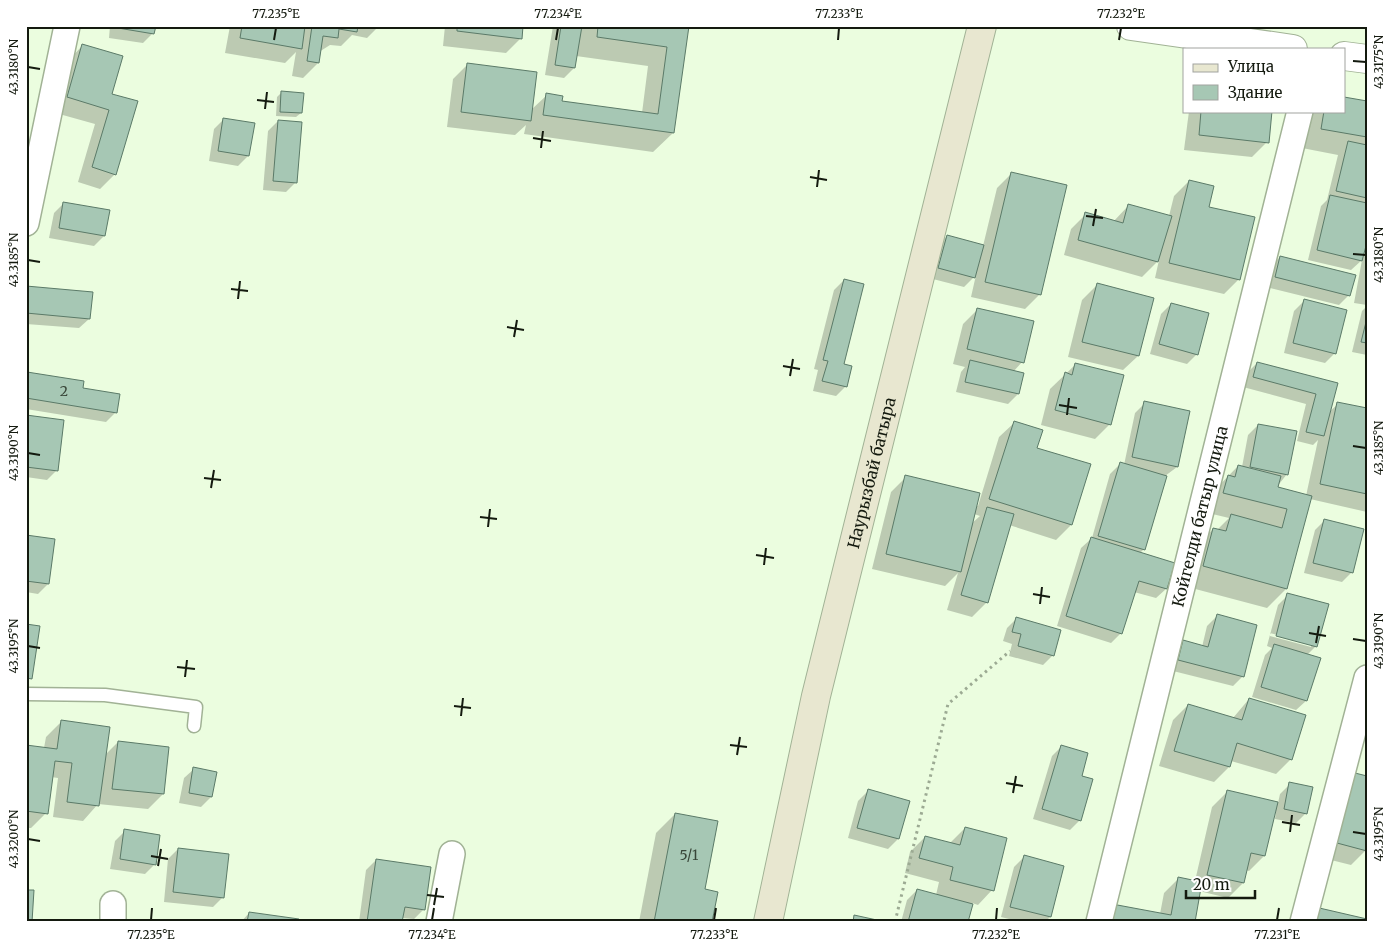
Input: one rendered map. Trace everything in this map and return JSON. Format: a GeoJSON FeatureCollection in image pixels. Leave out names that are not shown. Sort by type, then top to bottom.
{"type":"FeatureCollection","features":[{"type":"Feature","properties":{"kind":"main road","name":"Наурызбай батыра"},"geometry":{"type":"LineString","coordinates":[[768,922],[816,696],[982,26]]}},
{"type":"Feature","properties":{"kind":"street"},"geometry":{"type":"LineString","coordinates":[[26,223],[67,26]]}},
{"type":"Feature","properties":{"kind":"street"},"geometry":{"type":"LineString","coordinates":[[1131,26],[1286,48]]}},
{"type":"Feature","properties":{"kind":"street"},"geometry":{"type":"LineString","coordinates":[[1346,56],[1367,59]]}},
{"type":"Feature","properties":{"kind":"street","name":"Койгелди батыр улица"},"geometry":{"type":"LineString","coordinates":[[1099,922],[1300,112]]}},
{"type":"Feature","properties":{"kind":"street"},"geometry":{"type":"LineString","coordinates":[[1303,922],[1360,728],[1367,678]]}},
{"type":"Feature","properties":{"kind":"street"},"geometry":{"type":"LineString","coordinates":[[439,922],[452,854]]}},
{"type":"Feature","properties":{"kind":"lane"},"geometry":{"type":"LineString","coordinates":[[26,694],[104,695],[196,707],[194,726]]}},
{"type":"Feature","properties":{"kind":"path"},"geometry":{"type":"LineString","coordinates":[[895,922],[948,704],[1010,651]]}},
{"type":"Feature","properties":{"kind":"building"},"geometry":{"type":"Polygon","coordinates":[[[118,26],[156,26],[154,34],[118,28],[118,26]]]}},
{"type":"Feature","properties":{"kind":"building"},"geometry":{"type":"Polygon","coordinates":[[[242,26],[305,26],[302,49],[240,38],[242,26]]]}},
{"type":"Feature","properties":{"kind":"building"},"geometry":{"type":"Polygon","coordinates":[[[312,26],[358,26],[357,32],[339,29],[338,38],[323,36],[319,63],[307,61],[312,26]]]}},
{"type":"Feature","properties":{"kind":"building"},"geometry":{"type":"Polygon","coordinates":[[[457,26],[523,26],[522,39],[457,31],[457,26]]]}},
{"type":"Feature","properties":{"kind":"building"},"geometry":{"type":"Polygon","coordinates":[[[561,26],[582,26],[575,68],[555,65],[561,26]]]}},
{"type":"Feature","properties":{"kind":"building"},"geometry":{"type":"Polygon","coordinates":[[[598,26],[689,26],[674,133],[543,115],[546,93],[563,96],[562,101],[658,114],[667,47],[597,37],[598,26]]]}},
{"type":"Feature","properties":{"kind":"building"},"geometry":{"type":"Polygon","coordinates":[[[82,44],[123,56],[112,94],[138,101],[116,175],[92,167],[109,110],[67,97],[82,44]]]}},
{"type":"Feature","properties":{"kind":"building"},"geometry":{"type":"Polygon","coordinates":[[[467,63],[537,72],[531,121],[461,112],[467,63]]]}},
{"type":"Feature","properties":{"kind":"building"},"geometry":{"type":"Polygon","coordinates":[[[281,91],[304,93],[302,113],[280,112],[281,91]]]}},
{"type":"Feature","properties":{"kind":"building"},"geometry":{"type":"Polygon","coordinates":[[[1346,97],[1367,101],[1367,137],[1321,129],[1324,112],[1346,112],[1346,97]]]}},
{"type":"Feature","properties":{"kind":"building"},"geometry":{"type":"Polygon","coordinates":[[[1201,112],[1272,112],[1269,143],[1199,135],[1201,112]]]}},
{"type":"Feature","properties":{"kind":"building"},"geometry":{"type":"Polygon","coordinates":[[[223,118],[255,123],[249,156],[218,151],[223,118]]]}},
{"type":"Feature","properties":{"kind":"building"},"geometry":{"type":"Polygon","coordinates":[[[278,120],[302,122],[297,183],[273,181],[278,120]]]}},
{"type":"Feature","properties":{"kind":"building"},"geometry":{"type":"Polygon","coordinates":[[[1348,141],[1367,145],[1367,198],[1336,191],[1348,141]]]}},
{"type":"Feature","properties":{"kind":"building"},"geometry":{"type":"Polygon","coordinates":[[[1011,172],[1067,185],[1041,295],[985,282],[1011,172]]]}},
{"type":"Feature","properties":{"kind":"building"},"geometry":{"type":"Polygon","coordinates":[[[1189,180],[1214,186],[1209,207],[1255,217],[1240,280],[1169,263],[1189,180]]]}},
{"type":"Feature","properties":{"kind":"building"},"geometry":{"type":"Polygon","coordinates":[[[1330,195],[1367,203],[1367,242],[1362,261],[1317,250],[1330,195]]]}},
{"type":"Feature","properties":{"kind":"building"},"geometry":{"type":"Polygon","coordinates":[[[63,202],[110,210],[105,236],[59,228],[63,202]]]}},
{"type":"Feature","properties":{"kind":"building"},"geometry":{"type":"Polygon","coordinates":[[[1128,204],[1172,216],[1158,262],[1078,240],[1085,212],[1123,223],[1128,204]]]}},
{"type":"Feature","properties":{"kind":"building"},"geometry":{"type":"Polygon","coordinates":[[[947,235],[984,245],[975,278],[938,268],[947,235]]]}},
{"type":"Feature","properties":{"kind":"building"},"geometry":{"type":"Polygon","coordinates":[[[1280,256],[1356,275],[1350,296],[1275,277],[1280,256]]]}},
{"type":"Feature","properties":{"kind":"building"},"geometry":{"type":"Polygon","coordinates":[[[844,279],[864,284],[844,364],[852,366],[847,387],[822,381],[828,361],[823,360],[844,279]]]}},
{"type":"Feature","properties":{"kind":"building"},"geometry":{"type":"Polygon","coordinates":[[[1097,283],[1154,298],[1139,356],[1082,342],[1097,283]]]}},
{"type":"Feature","properties":{"kind":"building"},"geometry":{"type":"Polygon","coordinates":[[[26,286],[93,292],[90,319],[26,313],[26,286]]]}},
{"type":"Feature","properties":{"kind":"building"},"geometry":{"type":"Polygon","coordinates":[[[1304,299],[1347,310],[1336,354],[1293,343],[1304,299]]]}},
{"type":"Feature","properties":{"kind":"building"},"geometry":{"type":"Polygon","coordinates":[[[1171,303],[1209,313],[1198,355],[1159,344],[1171,303]]]}},
{"type":"Feature","properties":{"kind":"building"},"geometry":{"type":"Polygon","coordinates":[[[977,308],[1034,321],[1024,363],[967,349],[977,308]]]}},
{"type":"Feature","properties":{"kind":"building"},"geometry":{"type":"Polygon","coordinates":[[[1367,318],[1367,343],[1361,342],[1367,318]]]}},
{"type":"Feature","properties":{"kind":"building"},"geometry":{"type":"Polygon","coordinates":[[[970,360],[1024,373],[1019,394],[965,382],[970,360]]]}},
{"type":"Feature","properties":{"kind":"building"},"geometry":{"type":"Polygon","coordinates":[[[1257,362],[1338,383],[1324,436],[1306,432],[1316,394],[1253,377],[1257,362]]]}},
{"type":"Feature","properties":{"kind":"building"},"geometry":{"type":"Polygon","coordinates":[[[1075,363],[1124,375],[1111,425],[1055,410],[1065,372],[1072,375],[1075,363]]]}},
{"type":"Feature","properties":{"kind":"building"},"geometry":{"type":"Polygon","coordinates":[[[27,372],[84,381],[83,388],[120,394],[117,413],[26,398],[27,372]]]}},
{"type":"Feature","properties":{"kind":"building"},"geometry":{"type":"Polygon","coordinates":[[[1144,401],[1190,411],[1178,467],[1132,457],[1144,401]]]}},
{"type":"Feature","properties":{"kind":"building"},"geometry":{"type":"Polygon","coordinates":[[[1337,402],[1367,408],[1367,494],[1320,484],[1337,402]]]}},
{"type":"Feature","properties":{"kind":"building"},"geometry":{"type":"Polygon","coordinates":[[[26,415],[64,420],[58,471],[26,467],[26,415]]]}},
{"type":"Feature","properties":{"kind":"building"},"geometry":{"type":"Polygon","coordinates":[[[1014,421],[1043,430],[1037,448],[1091,464],[1072,525],[989,499],[1014,421]]]}},
{"type":"Feature","properties":{"kind":"building"},"geometry":{"type":"Polygon","coordinates":[[[1258,424],[1297,431],[1288,475],[1250,467],[1258,424]]]}},
{"type":"Feature","properties":{"kind":"building"},"geometry":{"type":"Polygon","coordinates":[[[1120,462],[1167,476],[1145,550],[1098,536],[1120,462]]]}},
{"type":"Feature","properties":{"kind":"building"},"geometry":{"type":"Polygon","coordinates":[[[1238,465],[1281,476],[1278,487],[1312,496],[1287,589],[1203,566],[1213,528],[1226,531],[1231,514],[1282,528],[1287,509],[1223,493],[1228,475],[1235,477],[1238,465]]]}},
{"type":"Feature","properties":{"kind":"building"},"geometry":{"type":"Polygon","coordinates":[[[905,475],[980,493],[961,572],[886,554],[905,475]]]}},
{"type":"Feature","properties":{"kind":"building"},"geometry":{"type":"Polygon","coordinates":[[[987,507],[1014,514],[988,603],[961,595],[987,507]]]}},
{"type":"Feature","properties":{"kind":"building"},"geometry":{"type":"Polygon","coordinates":[[[1324,519],[1364,529],[1353,573],[1313,563],[1324,519]]]}},
{"type":"Feature","properties":{"kind":"building"},"geometry":{"type":"Polygon","coordinates":[[[26,535],[55,539],[49,584],[26,581],[26,535]]]}},
{"type":"Feature","properties":{"kind":"building"},"geometry":{"type":"Polygon","coordinates":[[[1091,537],[1175,563],[1167,589],[1139,581],[1122,634],[1066,616],[1091,537]]]}},
{"type":"Feature","properties":{"kind":"building"},"geometry":{"type":"Polygon","coordinates":[[[1287,593],[1329,604],[1317,647],[1276,636],[1287,593]]]}},
{"type":"Feature","properties":{"kind":"building"},"geometry":{"type":"Polygon","coordinates":[[[1217,614],[1257,625],[1244,677],[1178,660],[1183,640],[1208,647],[1217,614]]]}},
{"type":"Feature","properties":{"kind":"building"},"geometry":{"type":"Polygon","coordinates":[[[1016,617],[1061,630],[1054,656],[1018,646],[1021,634],[1012,632],[1016,617]]]}},
{"type":"Feature","properties":{"kind":"building"},"geometry":{"type":"Polygon","coordinates":[[[26,624],[40,626],[32,679],[26,678],[26,624]]]}},
{"type":"Feature","properties":{"kind":"building"},"geometry":{"type":"Polygon","coordinates":[[[1274,644],[1321,658],[1307,701],[1261,687],[1274,644]]]}},
{"type":"Feature","properties":{"kind":"building"},"geometry":{"type":"Polygon","coordinates":[[[1249,698],[1306,715],[1292,760],[1237,743],[1230,767],[1174,751],[1188,704],[1242,720],[1249,698]]]}},
{"type":"Feature","properties":{"kind":"building"},"geometry":{"type":"Polygon","coordinates":[[[61,720],[110,727],[99,806],[67,802],[72,763],[55,761],[48,814],[26,811],[26,745],[57,749],[61,720]]]}},
{"type":"Feature","properties":{"kind":"building"},"geometry":{"type":"Polygon","coordinates":[[[118,741],[169,747],[164,794],[112,789],[118,741]]]}},
{"type":"Feature","properties":{"kind":"building"},"geometry":{"type":"Polygon","coordinates":[[[1061,745],[1088,753],[1082,776],[1093,779],[1081,821],[1042,809],[1061,745]]]}},
{"type":"Feature","properties":{"kind":"building"},"geometry":{"type":"Polygon","coordinates":[[[193,767],[217,772],[212,797],[189,793],[193,767]]]}},
{"type":"Feature","properties":{"kind":"building"},"geometry":{"type":"Polygon","coordinates":[[[1347,771],[1367,776],[1367,851],[1337,843],[1350,793],[1342,791],[1347,771]]]}},
{"type":"Feature","properties":{"kind":"building"},"geometry":{"type":"Polygon","coordinates":[[[1289,782],[1313,787],[1307,814],[1284,809],[1289,782]]]}},
{"type":"Feature","properties":{"kind":"building"},"geometry":{"type":"Polygon","coordinates":[[[868,789],[910,801],[899,839],[857,828],[868,789]]]}},
{"type":"Feature","properties":{"kind":"building"},"geometry":{"type":"Polygon","coordinates":[[[1227,790],[1278,802],[1265,856],[1251,853],[1244,883],[1207,875],[1227,790]]]}},
{"type":"Feature","properties":{"kind":"building"},"geometry":{"type":"Polygon","coordinates":[[[675,813],[718,821],[705,889],[718,892],[712,922],[654,922],[675,813]]]}},
{"type":"Feature","properties":{"kind":"building"},"geometry":{"type":"Polygon","coordinates":[[[965,827],[1007,838],[994,891],[950,880],[953,867],[919,858],[925,836],[960,845],[965,827]]]}},
{"type":"Feature","properties":{"kind":"building"},"geometry":{"type":"Polygon","coordinates":[[[124,829],[160,835],[156,865],[120,859],[124,829]]]}},
{"type":"Feature","properties":{"kind":"building"},"geometry":{"type":"Polygon","coordinates":[[[178,848],[229,854],[224,898],[173,892],[178,848]]]}},
{"type":"Feature","properties":{"kind":"building"},"geometry":{"type":"Polygon","coordinates":[[[1024,855],[1064,866],[1051,917],[1010,907],[1024,855]]]}},
{"type":"Feature","properties":{"kind":"building"},"geometry":{"type":"Polygon","coordinates":[[[376,859],[431,867],[425,910],[405,907],[402,922],[367,922],[376,859]]]}},
{"type":"Feature","properties":{"kind":"building"},"geometry":{"type":"Polygon","coordinates":[[[1178,877],[1202,882],[1195,922],[1109,922],[1112,904],[1171,915],[1178,877]]]}},
{"type":"Feature","properties":{"kind":"building"},"geometry":{"type":"Polygon","coordinates":[[[917,889],[973,904],[968,922],[908,922],[917,889]]]}},
{"type":"Feature","properties":{"kind":"building"},"geometry":{"type":"Polygon","coordinates":[[[26,890],[34,890],[32,922],[26,922],[26,890]]]}},
{"type":"Feature","properties":{"kind":"building"},"geometry":{"type":"Polygon","coordinates":[[[1315,907],[1367,919],[1367,922],[1311,922],[1315,907]]]}},
{"type":"Feature","properties":{"kind":"building"},"geometry":{"type":"Polygon","coordinates":[[[249,912],[299,919],[299,922],[247,922],[249,912]]]}},
{"type":"Feature","properties":{"kind":"building"},"geometry":{"type":"Polygon","coordinates":[[[854,915],[886,922],[853,922],[854,915]]]}}]}
